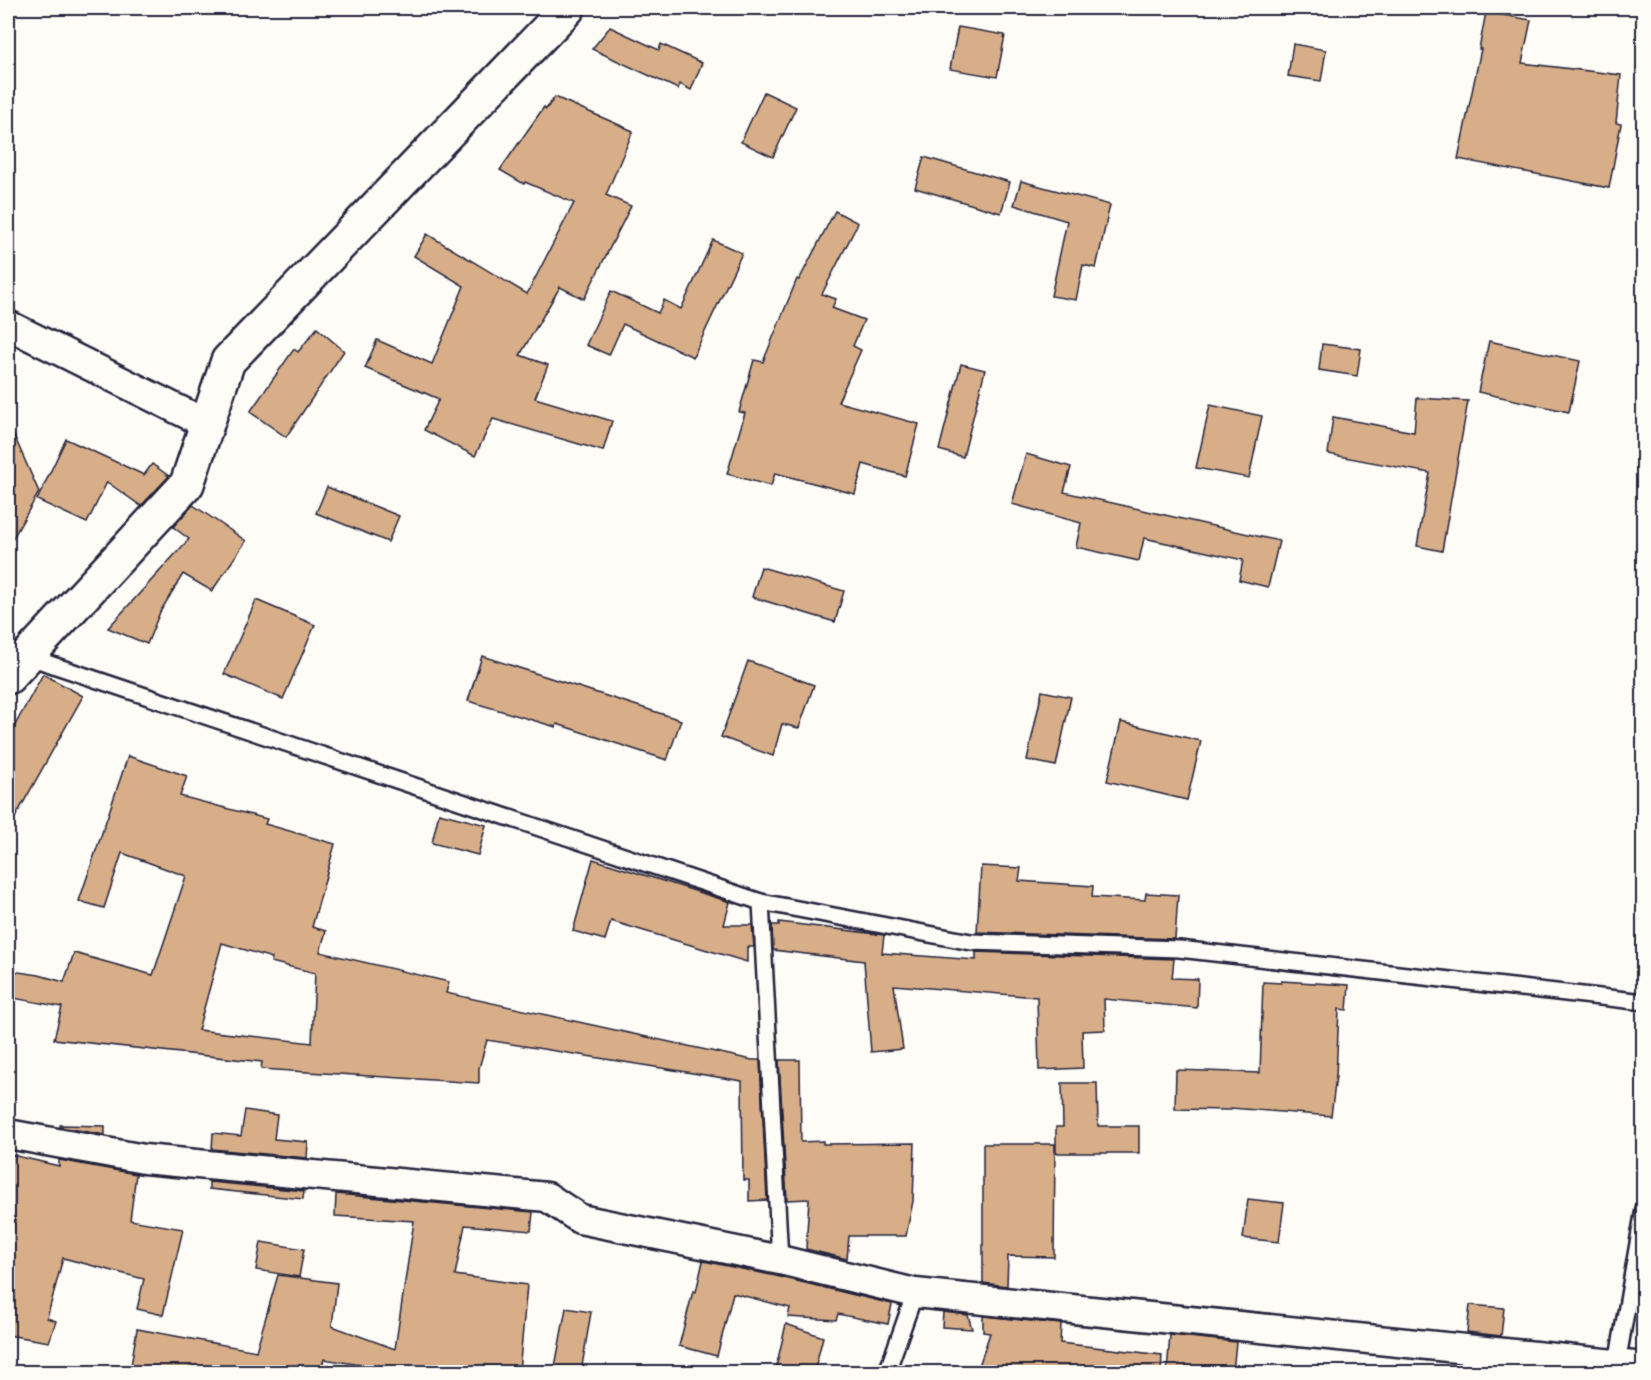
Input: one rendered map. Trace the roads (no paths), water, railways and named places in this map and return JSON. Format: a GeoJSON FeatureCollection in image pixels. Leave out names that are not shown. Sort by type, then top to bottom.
{"type":"FeatureCollection","features":[{"type":"Feature","properties":{"kind":"street"},"geometry":{"type":"LineString","coordinates":[[17,666],[187,484],[228,361],[568,8]]}},
{"type":"Feature","properties":{"kind":"street"},"geometry":{"type":"LineString","coordinates":[[8,325],[207,424]]}},
{"type":"Feature","properties":{"kind":"street"},"geometry":{"type":"LineString","coordinates":[[8,1134],[144,1159],[547,1197],[580,1220],[780,1260],[915,1293],[1630,1366]]}},
{"type":"Feature","properties":{"kind":"lane"},"geometry":{"type":"LineString","coordinates":[[17,666],[761,902],[971,942],[1179,949],[1644,1002]]}},
{"type":"Feature","properties":{"kind":"lane"},"geometry":{"type":"LineString","coordinates":[[761,902],[780,1260]]}},
{"type":"Feature","properties":{"kind":"lane"},"geometry":{"type":"LineString","coordinates":[[1630,1366],[1644,1209]]}},
{"type":"Feature","properties":{"kind":"lane"},"geometry":{"type":"LineString","coordinates":[[887,1372],[915,1293]]}}]}
